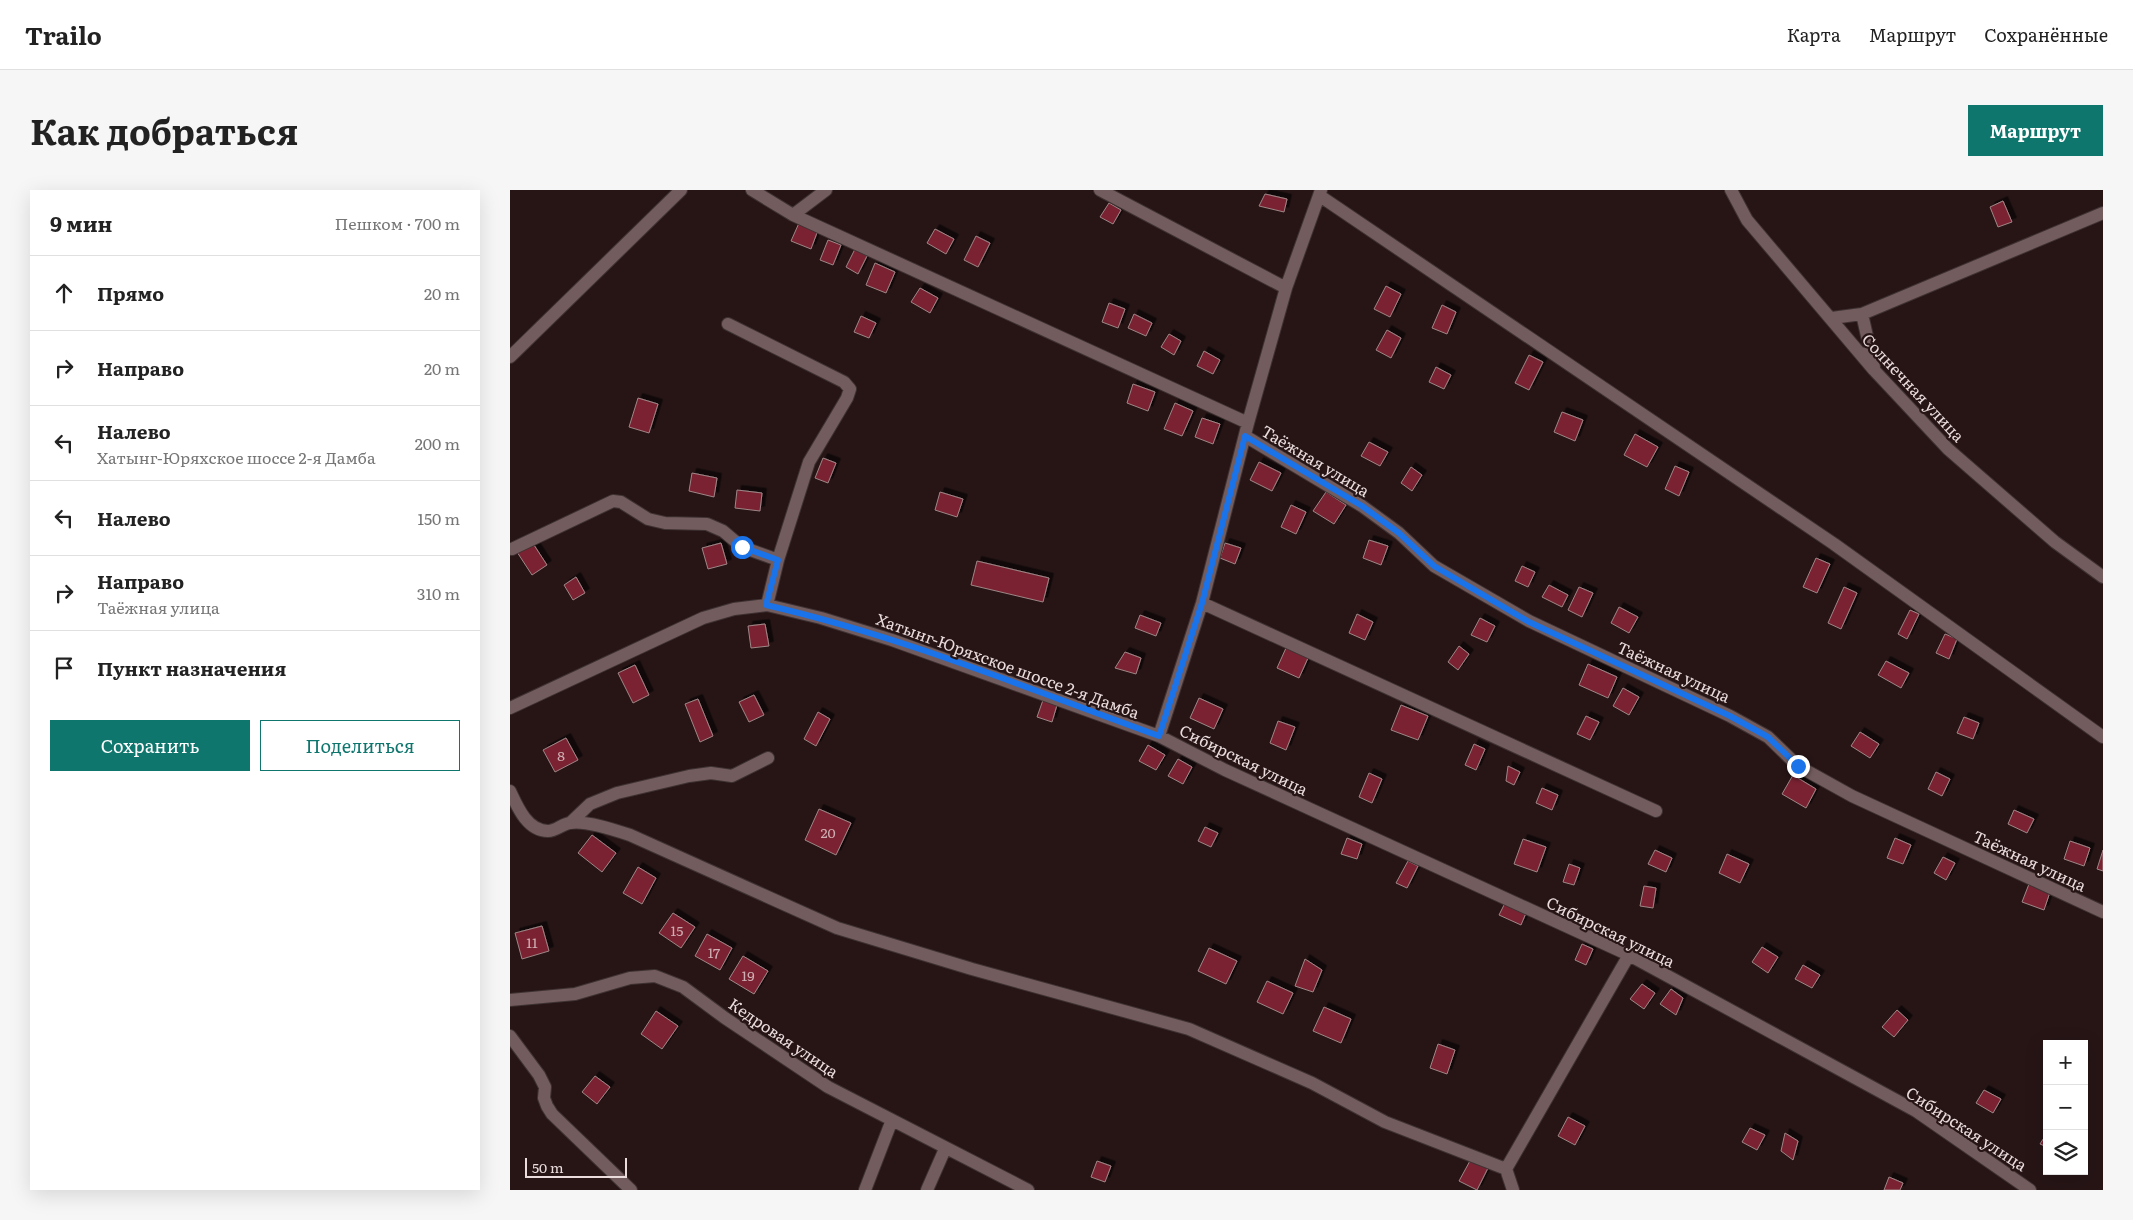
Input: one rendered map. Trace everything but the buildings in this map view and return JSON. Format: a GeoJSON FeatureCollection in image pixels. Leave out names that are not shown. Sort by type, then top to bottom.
{"type":"FeatureCollection","features":[{"type":"Feature","properties":{"kind":"street"},"geometry":{"type":"LineString","coordinates":[[510,356],[681,190]]}},
{"type":"Feature","properties":{"kind":"street"},"geometry":{"type":"LineString","coordinates":[[752,190],[793,216],[1248,423]]}},
{"type":"Feature","properties":{"kind":"street"},"geometry":{"type":"LineString","coordinates":[[793,216],[826,190]]}},
{"type":"Feature","properties":{"kind":"street"},"geometry":{"type":"LineString","coordinates":[[1100,190],[1286,288]]}},
{"type":"Feature","properties":{"kind":"street","name":"Солнечная улица"},"geometry":{"type":"LineString","coordinates":[[1731,190],[1747,220],[1832,318],[1874,370],[1948,449],[2054,542],[2103,577]]}},
{"type":"Feature","properties":{"kind":"street"},"geometry":{"type":"LineString","coordinates":[[1159,736],[1202,603],[1248,423],[1286,288],[1321,193],[1834,544],[2103,737]]}},
{"type":"Feature","properties":{"kind":"street"},"geometry":{"type":"LineString","coordinates":[[1832,318],[1862,314],[2103,213]]}},
{"type":"Feature","properties":{"kind":"street"},"geometry":{"type":"LineString","coordinates":[[1862,314],[1874,370]]}},
{"type":"Feature","properties":{"kind":"street"},"geometry":{"type":"LineString","coordinates":[[728,324],[844,382],[850,389],[847,398],[809,462],[766,605]]}},
{"type":"Feature","properties":{"kind":"street","name":"Таёжная улица"},"geometry":{"type":"LineString","coordinates":[[1245,436],[1362,506],[1399,533],[1434,566],[1529,622],[1730,716],[1768,737],[1798,766],[1852,796],[2103,912]]}},
{"type":"Feature","properties":{"kind":"street"},"geometry":{"type":"LineString","coordinates":[[512,549],[613,501],[621,502],[648,519],[665,523],[707,524],[723,531],[742,547],[778,560]]}},
{"type":"Feature","properties":{"kind":"street"},"geometry":{"type":"LineString","coordinates":[[1202,603],[1656,810]]}},
{"type":"Feature","properties":{"kind":"street","name":"Хатынг-Юряхское шоссе 2-я Дамба"},"geometry":{"type":"LineString","coordinates":[[510,708],[704,618],[734,609],[766,605],[821,618],[892,640],[1159,736]]}},
{"type":"Feature","properties":{"kind":"street","name":"Сибирская улица"},"geometry":{"type":"LineString","coordinates":[[1159,736],[1225,770],[1629,955],[1916,1112],[2030,1190]]}},
{"type":"Feature","properties":{"kind":"street"},"geometry":{"type":"LineString","coordinates":[[510,791],[525,818],[534,827],[548,831],[570,823],[590,804],[617,793],[689,776],[711,773],[732,776],[768,758]]}},
{"type":"Feature","properties":{"kind":"street"},"geometry":{"type":"LineString","coordinates":[[570,823],[604,826],[630,835],[837,928],[972,970],[1188,1028],[1312,1083],[1385,1122],[1506,1169]]}},
{"type":"Feature","properties":{"kind":"street"},"geometry":{"type":"LineString","coordinates":[[1513,1190],[1506,1169],[1629,955]]}},
{"type":"Feature","properties":{"kind":"street","name":"Кедровая улица"},"geometry":{"type":"LineString","coordinates":[[510,1000],[576,994],[630,978],[655,976],[683,987],[828,1088],[1028,1190]]}},
{"type":"Feature","properties":{"kind":"street"},"geometry":{"type":"LineString","coordinates":[[510,1036],[538,1074],[544,1087],[544,1098],[552,1114],[631,1190]]}},
{"type":"Feature","properties":{"kind":"street"},"geometry":{"type":"LineString","coordinates":[[865,1190],[892,1120]]}},
{"type":"Feature","properties":{"kind":"street"},"geometry":{"type":"LineString","coordinates":[[926,1190],[945,1149]]}},
{"type":"Feature","properties":{"kind":"route"},"geometry":{"type":"LineString","coordinates":[[742,547],[778,560],[766,605],[821,618],[892,640],[1159,736],[1202,603],[1245,436],[1362,506],[1399,533],[1434,566],[1529,622],[1730,716],[1768,737],[1798,766]]}}]}
